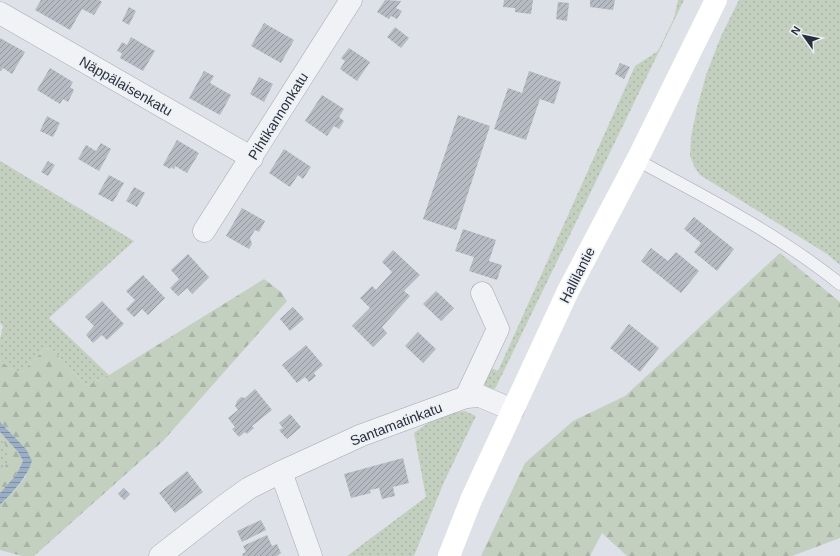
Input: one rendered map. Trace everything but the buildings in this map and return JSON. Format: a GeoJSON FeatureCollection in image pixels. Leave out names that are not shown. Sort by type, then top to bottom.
{"type":"FeatureCollection","features":[{"type":"Feature","properties":{"kind":"main road","name":"Hallilantie"},"geometry":{"type":"LineString","coordinates":[[449,556],[471,500],[568,291],[637,160],[716,0]]}},
{"type":"Feature","properties":{"kind":"street","name":"Pihtikannonkatu"},"geometry":{"type":"LineString","coordinates":[[204,231],[252,158],[351,0]]}},
{"type":"Feature","properties":{"kind":"street","name":"Näppälaisenkatu"},"geometry":{"type":"LineString","coordinates":[[0,13],[252,158]]}},
{"type":"Feature","properties":{"kind":"street"},"geometry":{"type":"LineString","coordinates":[[466,397],[498,329],[482,293]]}},
{"type":"Feature","properties":{"kind":"street","name":"Santamatinkatu"},"geometry":{"type":"LineString","coordinates":[[160,556],[249,488],[362,435],[466,397],[480,396],[512,410]]}},
{"type":"Feature","properties":{"kind":"street"},"geometry":{"type":"LineString","coordinates":[[281,472],[311,556]]}},
{"type":"Feature","properties":{"kind":"lane"},"geometry":{"type":"LineString","coordinates":[[637,160],[752,223],[792,248],[840,284]]}},
{"type":"Feature","properties":{"kind":"green space"},"geometry":{"type":"Polygon","coordinates":[[[678,0],[684,0],[496,387],[492,391],[485,386],[489,367],[498,371],[635,66],[658,51],[674,18],[678,0]]]}},
{"type":"Feature","properties":{"kind":"green space"},"geometry":{"type":"Polygon","coordinates":[[[739,0],[840,0],[840,265],[827,254],[700,175],[690,156],[691,137],[706,75],[721,36],[739,0]]]}},
{"type":"Feature","properties":{"kind":"green space"},"geometry":{"type":"Polygon","coordinates":[[[0,161],[134,241],[49,318],[109,375],[90,384],[85,385],[51,348],[45,349],[22,372],[12,370],[0,360],[0,339],[3,326],[0,323],[0,161]]]}},
{"type":"Feature","properties":{"kind":"green space"},"geometry":{"type":"Polygon","coordinates":[[[780,253],[840,302],[840,538],[792,556],[627,556],[602,533],[590,556],[481,556],[525,463],[573,421],[625,396],[780,253]]]}},
{"type":"Feature","properties":{"kind":"green space"},"geometry":{"type":"Polygon","coordinates":[[[264,279],[281,292],[287,301],[163,441],[34,556],[22,556],[0,550],[0,505],[17,488],[26,476],[26,449],[0,422],[0,360],[12,370],[22,372],[45,349],[51,348],[85,385],[90,384],[109,375],[264,279]]]}},
{"type":"Feature","properties":{"kind":"green space"},"geometry":{"type":"Polygon","coordinates":[[[465,411],[476,416],[444,482],[414,556],[347,556],[426,497],[414,433],[438,418],[465,411]]]}},
{"type":"Feature","properties":{"kind":"green space"},"geometry":{"type":"Polygon","coordinates":[[[0,432],[18,452],[23,461],[16,475],[0,493],[0,474],[8,460],[8,451],[0,437],[0,432]]]}},
{"type":"Feature","properties":{"kind":"green space"},"geometry":{"type":"Polygon","coordinates":[[[0,437],[4,442],[9,456],[7,465],[0,474],[0,437]]]}},
{"type":"Feature","properties":{"kind":"water"},"geometry":{"type":"Polygon","coordinates":[[[0,422],[26,449],[32,461],[23,479],[0,505],[0,493],[16,475],[23,461],[18,452],[0,432],[0,422]]]}}]}
